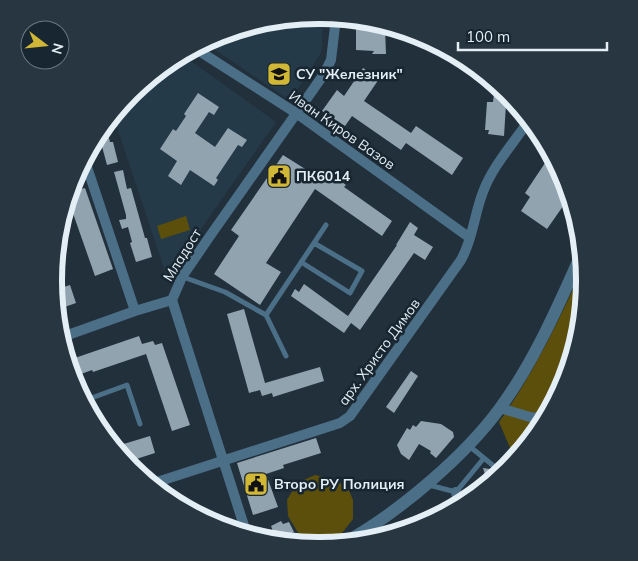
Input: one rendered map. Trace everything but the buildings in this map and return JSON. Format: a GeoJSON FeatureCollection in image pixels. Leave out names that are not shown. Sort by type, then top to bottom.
{"type":"FeatureCollection","features":[{"type":"Feature","properties":{"kind":"street","name":"Младост"},"geometry":{"type":"LineString","coordinates":[[244,526],[172,300],[182,277],[324,74],[331,60],[335,24]]}},
{"type":"Feature","properties":{"kind":"street","name":"Иван Киров Вазов"},"geometry":{"type":"LineString","coordinates":[[201,52],[296,113],[470,238]]}},
{"type":"Feature","properties":{"kind":"street","name":"арх. Христо Димов"},"geometry":{"type":"LineString","coordinates":[[159,481],[340,423],[350,416],[461,260],[466,251],[483,191],[494,170],[525,126]]}},
{"type":"Feature","properties":{"kind":"street"},"geometry":{"type":"LineString","coordinates":[[88,170],[135,311]]}},
{"type":"Feature","properties":{"kind":"street"},"geometry":{"type":"LineString","coordinates":[[358,534],[387,515],[425,484],[468,445],[500,408],[542,337],[575,267]]}},
{"type":"Feature","properties":{"kind":"street"},"geometry":{"type":"LineString","coordinates":[[68,335],[172,300]]}},
{"type":"Feature","properties":{"kind":"street"},"geometry":{"type":"LineString","coordinates":[[500,408],[536,418]]}},
{"type":"Feature","properties":{"kind":"lane"},"geometry":{"type":"LineString","coordinates":[[266,315],[326,225]]}},
{"type":"Feature","properties":{"kind":"lane"},"geometry":{"type":"LineString","coordinates":[[301,262],[350,293],[362,272],[314,243]]}},
{"type":"Feature","properties":{"kind":"lane"},"geometry":{"type":"LineString","coordinates":[[182,277],[224,292],[266,315],[286,356]]}},
{"type":"Feature","properties":{"kind":"lane"},"geometry":{"type":"LineString","coordinates":[[91,398],[127,385],[140,424]]}},
{"type":"Feature","properties":{"kind":"lane"},"geometry":{"type":"LineString","coordinates":[[468,445],[495,467]]}},
{"type":"Feature","properties":{"kind":"lane"},"geometry":{"type":"LineString","coordinates":[[425,484],[457,496],[484,458]]}},
{"type":"Feature","properties":{"kind":"shaded area","name":"СУ \"Железник\""},"geometry":{"type":"Polygon","coordinates":[[[302,24],[323,24],[321,53],[294,95],[285,97],[211,47],[253,32],[302,24]]]}},
{"type":"Feature","properties":{"kind":"shaded area"},"geometry":{"type":"Polygon","coordinates":[[[188,60],[276,122],[167,277],[116,123],[150,87],[188,60]]]}},
{"type":"Feature","properties":{"kind":"shaded area"},"geometry":{"type":"Polygon","coordinates":[[[186,216],[190,230],[161,239],[157,226],[186,216]]]}},
{"type":"Feature","properties":{"kind":"shaded area"},"geometry":{"type":"Polygon","coordinates":[[[576,283],[571,331],[556,379],[541,409],[523,437],[511,451],[499,422],[523,386],[554,329],[576,283]]]}},
{"type":"Feature","properties":{"kind":"shaded area"},"geometry":{"type":"Polygon","coordinates":[[[315,475],[335,480],[348,488],[353,500],[353,519],[339,537],[300,536],[288,516],[287,500],[297,483],[315,475]]]}},
{"type":"Feature","properties":{"kind":"place","name":"СУ \"Железник\""},"geometry":{"type":"Point","coordinates":[279,74]}},
{"type":"Feature","properties":{"kind":"place","name":"ПК6014"},"geometry":{"type":"Point","coordinates":[279,176]}},
{"type":"Feature","properties":{"kind":"place","name":"Второ РУ Полиция"},"geometry":{"type":"Point","coordinates":[256,484]}}]}
